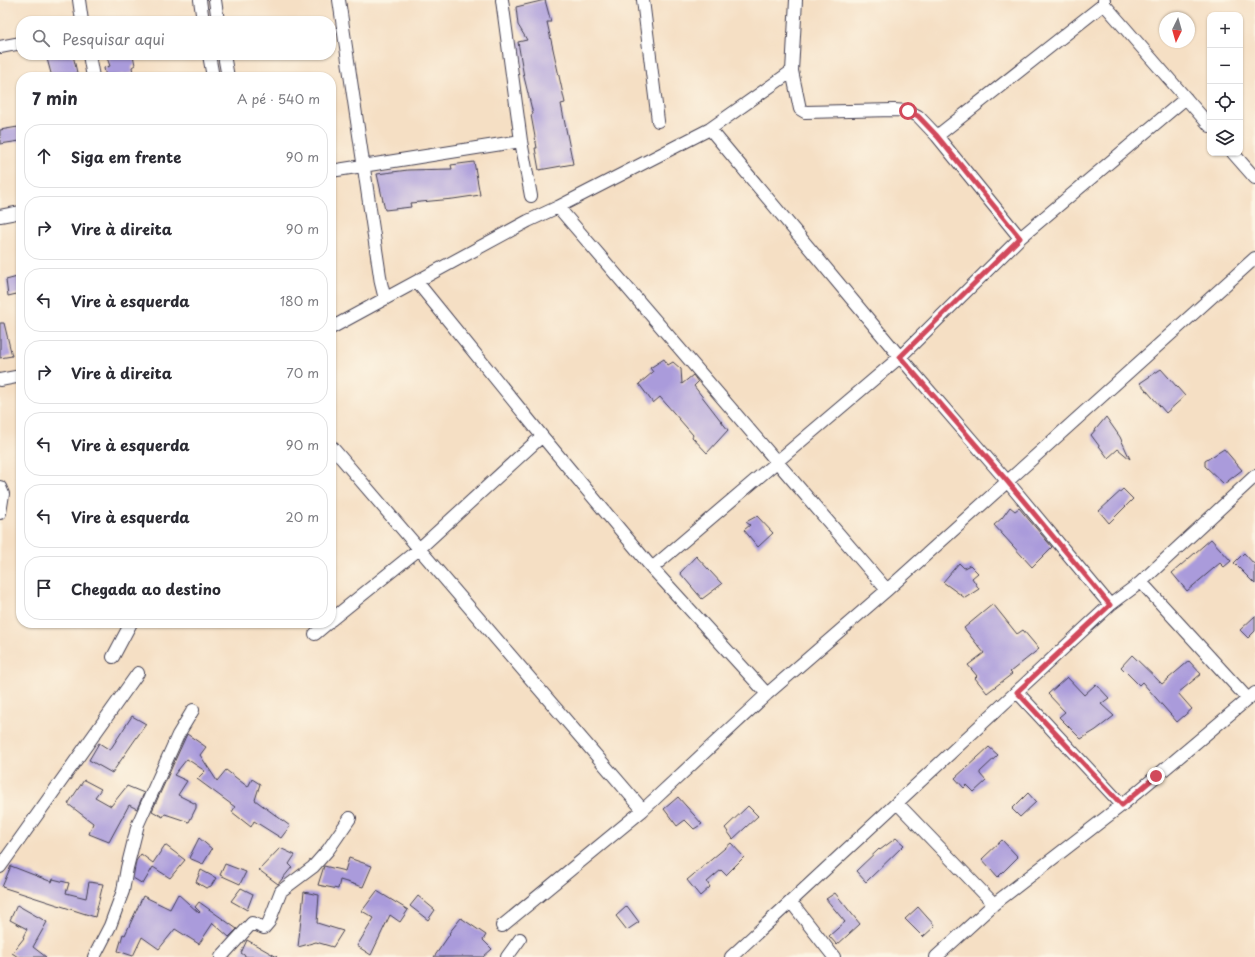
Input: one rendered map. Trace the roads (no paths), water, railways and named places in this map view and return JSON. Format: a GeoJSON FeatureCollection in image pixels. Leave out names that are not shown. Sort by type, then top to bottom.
{"type":"FeatureCollection","features":[{"type":"Feature","properties":{"kind":"street"},"geometry":{"type":"LineString","coordinates":[[79,0],[81,16]]}},
{"type":"Feature","properties":{"kind":"street"},"geometry":{"type":"LineString","coordinates":[[200,0],[203,16]]}},
{"type":"Feature","properties":{"kind":"street"},"geometry":{"type":"LineString","coordinates":[[215,0],[217,16]]}},
{"type":"Feature","properties":{"kind":"street"},"geometry":{"type":"LineString","coordinates":[[339,0],[385,299]]}},
{"type":"Feature","properties":{"kind":"street"},"geometry":{"type":"LineString","coordinates":[[502,0],[521,141],[531,196]]}},
{"type":"Feature","properties":{"kind":"street"},"geometry":{"type":"LineString","coordinates":[[643,0],[658,122]]}},
{"type":"Feature","properties":{"kind":"street"},"geometry":{"type":"LineString","coordinates":[[796,0],[792,71],[800,109],[805,112],[894,110],[908,111],[918,116],[937,136],[1020,238]]}},
{"type":"Feature","properties":{"kind":"street"},"geometry":{"type":"LineString","coordinates":[[937,136],[1104,2],[1207,122]]}},
{"type":"Feature","properties":{"kind":"street"},"geometry":{"type":"LineString","coordinates":[[0,47],[16,45]]}},
{"type":"Feature","properties":{"kind":"street"},"geometry":{"type":"LineString","coordinates":[[90,60],[92,72]]}},
{"type":"Feature","properties":{"kind":"street"},"geometry":{"type":"LineString","coordinates":[[210,60],[212,72]]}},
{"type":"Feature","properties":{"kind":"street"},"geometry":{"type":"LineString","coordinates":[[225,60],[227,72]]}},
{"type":"Feature","properties":{"kind":"street"},"geometry":{"type":"LineString","coordinates":[[336,325],[528,221],[710,129],[792,71]]}},
{"type":"Feature","properties":{"kind":"street"},"geometry":{"type":"LineString","coordinates":[[652,568],[900,357],[1020,238],[1186,98]]}},
{"type":"Feature","properties":{"kind":"street"},"geometry":{"type":"LineString","coordinates":[[710,129],[900,357],[1007,481],[1110,605]]}},
{"type":"Feature","properties":{"kind":"street"},"geometry":{"type":"LineString","coordinates":[[336,170],[521,141]]}},
{"type":"Feature","properties":{"kind":"street"},"geometry":{"type":"LineString","coordinates":[[1236,156],[1255,178]]}},
{"type":"Feature","properties":{"kind":"street"},"geometry":{"type":"LineString","coordinates":[[558,207],[887,590]]}},
{"type":"Feature","properties":{"kind":"street"},"geometry":{"type":"LineString","coordinates":[[0,216],[16,213]]}},
{"type":"Feature","properties":{"kind":"street"},"geometry":{"type":"LineString","coordinates":[[502,926],[643,810],[767,694],[887,590],[1255,258]]}},
{"type":"Feature","properties":{"kind":"street"},"geometry":{"type":"LineString","coordinates":[[417,282],[652,568],[767,694]]}},
{"type":"Feature","properties":{"kind":"street"},"geometry":{"type":"LineString","coordinates":[[0,380],[16,377]]}},
{"type":"Feature","properties":{"kind":"street"},"geometry":{"type":"LineString","coordinates":[[336,616],[419,549],[542,436]]}},
{"type":"Feature","properties":{"kind":"street"},"geometry":{"type":"LineString","coordinates":[[336,452],[643,810]]}},
{"type":"Feature","properties":{"kind":"street"},"geometry":{"type":"LineString","coordinates":[[731,957],[1110,605],[1141,582],[1255,476]]}},
{"type":"Feature","properties":{"kind":"street"},"geometry":{"type":"LineString","coordinates":[[0,487],[3,494],[0,513]]}},
{"type":"Feature","properties":{"kind":"street"},"geometry":{"type":"LineString","coordinates":[[936,957],[994,904],[1122,805],[1252,696],[1141,582]]}},
{"type":"Feature","properties":{"kind":"street"},"geometry":{"type":"LineString","coordinates":[[113,657],[128,628]]}},
{"type":"Feature","properties":{"kind":"street"},"geometry":{"type":"LineString","coordinates":[[315,634],[322,628]]}},
{"type":"Feature","properties":{"kind":"street"},"geometry":{"type":"LineString","coordinates":[[0,867],[138,673]]}},
{"type":"Feature","properties":{"kind":"street"},"geometry":{"type":"LineString","coordinates":[[1017,692],[1122,805]]}},
{"type":"Feature","properties":{"kind":"street"},"geometry":{"type":"LineString","coordinates":[[94,957],[110,926],[123,891],[138,824],[178,735],[193,710]]}},
{"type":"Feature","properties":{"kind":"street"},"geometry":{"type":"LineString","coordinates":[[898,803],[994,904]]}},
{"type":"Feature","properties":{"kind":"street"},"geometry":{"type":"LineString","coordinates":[[221,957],[252,923],[264,928],[269,922],[281,891],[313,867],[328,850],[350,818]]}},
{"type":"Feature","properties":{"kind":"street"},"geometry":{"type":"LineString","coordinates":[[791,902],[834,957]]}},
{"type":"Feature","properties":{"kind":"street"},"geometry":{"type":"LineString","coordinates":[[507,957],[520,939]]}}]}
